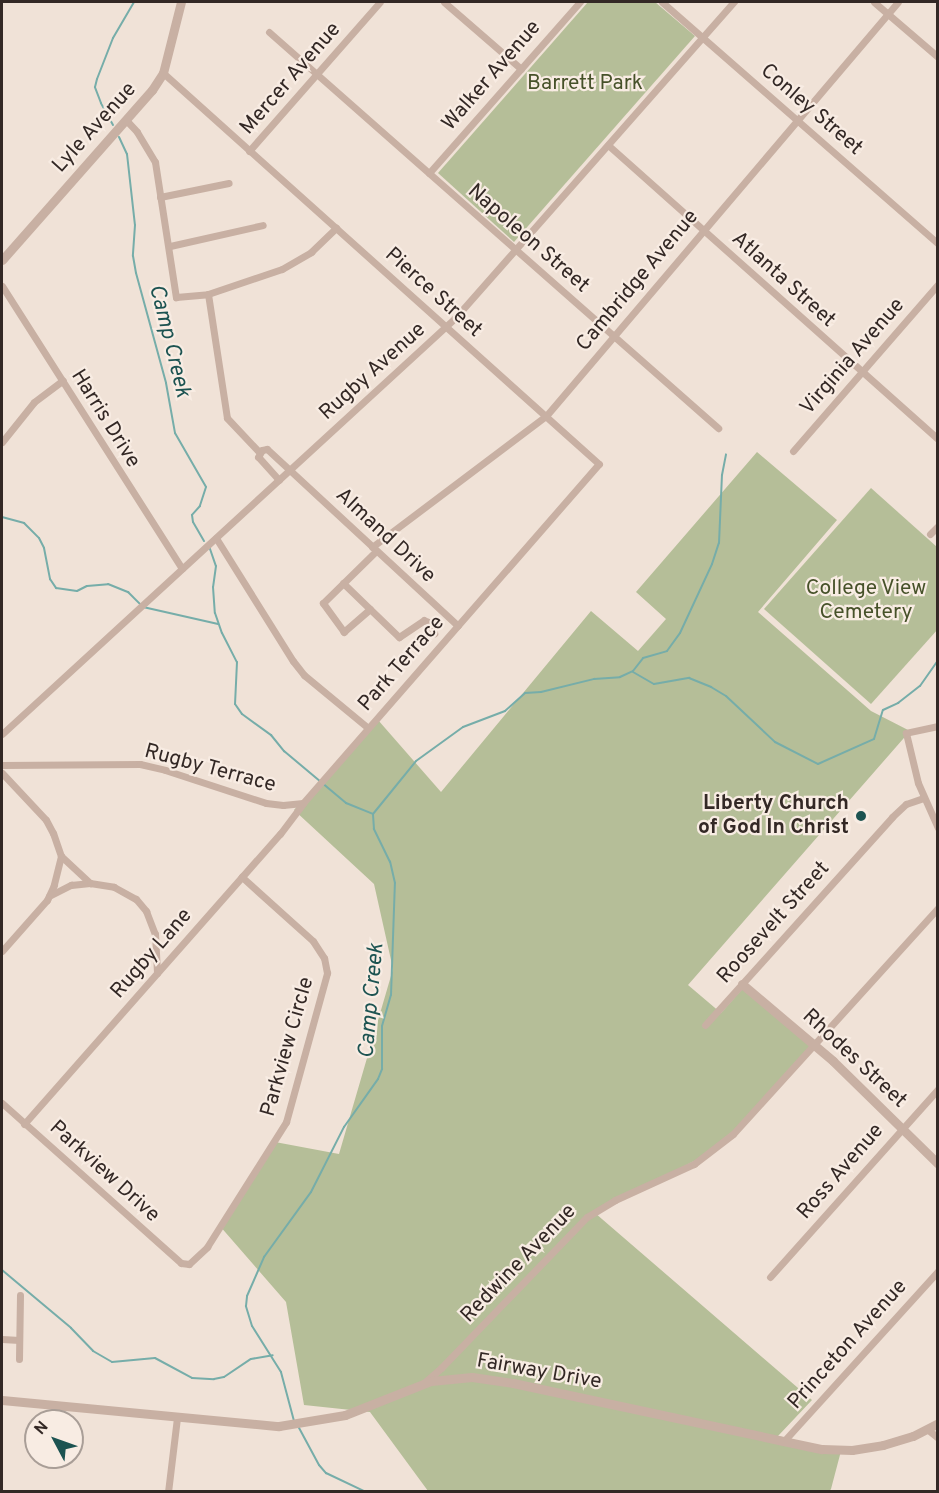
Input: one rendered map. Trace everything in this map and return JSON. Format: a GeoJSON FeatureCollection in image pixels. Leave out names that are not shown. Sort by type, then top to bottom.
{"type":"FeatureCollection","features":[{"type":"Feature","properties":{"kind":"street","name":"Lyle Avenue"},"geometry":{"type":"LineString","coordinates":[[2,260],[153,90],[163,73],[181,2]]}},
{"type":"Feature","properties":{"kind":"street","name":"Mercer Avenue"},"geometry":{"type":"LineString","coordinates":[[249,151],[380,2]]}},
{"type":"Feature","properties":{"kind":"street"},"geometry":{"type":"LineString","coordinates":[[444,2],[520,69]]}},
{"type":"Feature","properties":{"kind":"street","name":"Walker Avenue"},"geometry":{"type":"LineString","coordinates":[[429,173],[580,2]]}},
{"type":"Feature","properties":{"kind":"street","name":"Conley Street"},"geometry":{"type":"LineString","coordinates":[[662,2],[938,244]]}},
{"type":"Feature","properties":{"kind":"street","name":"Rugby Avenue"},"geometry":{"type":"LineString","coordinates":[[2,735],[446,327],[734,2]]}},
{"type":"Feature","properties":{"kind":"street"},"geometry":{"type":"LineString","coordinates":[[874,2],[938,57]]}},
{"type":"Feature","properties":{"kind":"street","name":"Cambridge Avenue"},"geometry":{"type":"LineString","coordinates":[[370,609],[345,632],[323,603],[374,549],[546,416],[898,2]]}},
{"type":"Feature","properties":{"kind":"street","name":"Napoleon Street"},"geometry":{"type":"LineString","coordinates":[[269,32],[718,428]]}},
{"type":"Feature","properties":{"kind":"street","name":"Pierce Street"},"geometry":{"type":"LineString","coordinates":[[163,73],[599,464],[526,547]]}},
{"type":"Feature","properties":{"kind":"street"},"geometry":{"type":"LineString","coordinates":[[126,120],[137,132],[155,162],[170,246],[176,297],[208,294],[282,268],[321,243],[336,228]]}},
{"type":"Feature","properties":{"kind":"street","name":"Atlanta Street"},"geometry":{"type":"LineString","coordinates":[[608,145],[938,439]]}},
{"type":"Feature","properties":{"kind":"street"},"geometry":{"type":"LineString","coordinates":[[160,197],[229,183]]}},
{"type":"Feature","properties":{"kind":"street"},"geometry":{"type":"LineString","coordinates":[[170,246],[263,225]]}},
{"type":"Feature","properties":{"kind":"street","name":"Virginia Avenue"},"geometry":{"type":"LineString","coordinates":[[793,451],[938,284]]}},
{"type":"Feature","properties":{"kind":"street","name":"Harris Drive"},"geometry":{"type":"LineString","coordinates":[[2,286],[63,380],[143,512],[182,569]]}},
{"type":"Feature","properties":{"kind":"street"},"geometry":{"type":"LineString","coordinates":[[208,294],[227,418],[234,429],[259,452],[258,457],[279,480]]}},
{"type":"Feature","properties":{"kind":"street"},"geometry":{"type":"LineString","coordinates":[[2,442],[34,402],[63,380]]}},
{"type":"Feature","properties":{"kind":"street","name":"Almand Drive"},"geometry":{"type":"LineString","coordinates":[[259,452],[267,448],[289,471],[458,626]]}},
{"type":"Feature","properties":{"kind":"street"},"geometry":{"type":"LineString","coordinates":[[930,534],[938,526]]}},
{"type":"Feature","properties":{"kind":"street"},"geometry":{"type":"LineString","coordinates":[[216,538],[304,675],[368,728]]}},
{"type":"Feature","properties":{"kind":"street","name":"Park Terrace"},"geometry":{"type":"LineString","coordinates":[[303,803],[526,547]]}},
{"type":"Feature","properties":{"kind":"street"},"geometry":{"type":"LineString","coordinates":[[343,584],[399,637],[424,620],[428,622],[434,633]]}},
{"type":"Feature","properties":{"kind":"street"},"geometry":{"type":"LineString","coordinates":[[938,726],[906,733],[923,798],[938,828]]}},
{"type":"Feature","properties":{"kind":"street","name":"Rugby Terrace"},"geometry":{"type":"LineString","coordinates":[[2,765],[140,764],[266,803],[303,803]]}},
{"type":"Feature","properties":{"kind":"street"},"geometry":{"type":"LineString","coordinates":[[2,773],[46,820],[61,856],[90,883]]}},
{"type":"Feature","properties":{"kind":"street","name":"Roosevelt Street"},"geometry":{"type":"LineString","coordinates":[[705,1025],[892,817],[906,804],[923,798]]}},
{"type":"Feature","properties":{"kind":"street","name":"Rugby Lane"},"geometry":{"type":"LineString","coordinates":[[24,1124],[242,877],[303,803]]}},
{"type":"Feature","properties":{"kind":"street"},"geometry":{"type":"LineString","coordinates":[[2,951],[49,896],[58,874],[61,856]]}},
{"type":"Feature","properties":{"kind":"street","name":"Parkview Circle"},"geometry":{"type":"LineString","coordinates":[[185,1264],[207,1247],[217,1234],[286,1122],[327,973],[324,958],[313,941],[242,877]]}},
{"type":"Feature","properties":{"kind":"street"},"geometry":{"type":"LineString","coordinates":[[49,896],[71,885],[90,883],[126,892],[146,911],[155,934],[157,973]]}},
{"type":"Feature","properties":{"kind":"street","name":"Redwine Avenue"},"geometry":{"type":"LineString","coordinates":[[417,1386],[441,1368],[574,1227],[600,1208],[681,1171],[707,1156],[746,1121],[938,908]]}},
{"type":"Feature","properties":{"kind":"street","name":"Rhodes Street"},"geometry":{"type":"LineString","coordinates":[[742,984],[814,1045],[938,1164]]}},
{"type":"Feature","properties":{"kind":"street","name":"Ross Avenue"},"geometry":{"type":"LineString","coordinates":[[770,1277],[938,1089]]}},
{"type":"Feature","properties":{"kind":"street","name":"Parkview Drive"},"geometry":{"type":"LineString","coordinates":[[2,1103],[185,1264]]}},
{"type":"Feature","properties":{"kind":"street","name":"Princeton Avenue"},"geometry":{"type":"LineString","coordinates":[[783,1442],[938,1271]]}},
{"type":"Feature","properties":{"kind":"street"},"geometry":{"type":"LineString","coordinates":[[19,1359],[20,1295]]}},
{"type":"Feature","properties":{"kind":"street"},"geometry":{"type":"LineString","coordinates":[[2,1338],[19,1340]]}},
{"type":"Feature","properties":{"kind":"street","name":"Fairway Drive"},"geometry":{"type":"LineString","coordinates":[[2,1400],[265,1426],[294,1425],[345,1415],[417,1386],[445,1378],[486,1378],[822,1449],[852,1450],[898,1442],[938,1423]]}},
{"type":"Feature","properties":{"kind":"street"},"geometry":{"type":"LineString","coordinates":[[168,1491],[177,1418]]}},
{"type":"Feature","properties":{"kind":"street"},"geometry":{"type":"LineString","coordinates":[[927,1429],[938,1438]]}},
{"type":"Feature","properties":{"kind":"green space","name":"Barrett Park"},"geometry":{"type":"Polygon","coordinates":[[[588,2],[655,2],[695,36],[514,242],[438,173],[588,2]]]}},
{"type":"Feature","properties":{"kind":"green space"},"geometry":{"type":"Polygon","coordinates":[[[757,452],[837,520],[758,612],[871,711],[910,731],[688,985],[721,1013],[744,987],[814,1047],[732,1132],[696,1160],[595,1213],[812,1400],[778,1436],[841,1451],[831,1489],[829,1492],[428,1491],[370,1412],[304,1405],[286,1302],[219,1225],[275,1142],[339,1154],[393,969],[374,884],[294,810],[378,720],[441,792],[591,611],[638,651],[666,619],[636,592],[757,452]]]}},
{"type":"Feature","properties":{"kind":"green space","name":"College View Cemetery"},"geometry":{"type":"Polygon","coordinates":[[[871,488],[937,547],[938,629],[871,704],[764,609],[871,488]]]}},
{"type":"Feature","properties":{"kind":"waterway","name":"Camp Creek"},"geometry":{"type":"LineString","coordinates":[[113,125],[95,87],[113,38],[134,2]]}},
{"type":"Feature","properties":{"kind":"waterway","name":"Camp Creek"},"geometry":{"type":"LineString","coordinates":[[119,137],[127,154],[135,225],[133,256],[136,273],[166,383],[175,433],[206,487],[200,506],[192,515],[193,522],[204,541]]}},
{"type":"Feature","properties":{"kind":"waterway"},"geometry":{"type":"LineString","coordinates":[[373,814],[416,761],[463,727],[505,711],[525,693],[541,692],[594,679],[620,677],[633,671],[643,658],[667,651],[680,633],[712,564],[719,543],[722,475],[726,454]]}},
{"type":"Feature","properties":{"kind":"waterway"},"geometry":{"type":"LineString","coordinates":[[2,517],[24,523],[39,538],[44,548],[50,579],[56,588],[77,591],[87,586],[108,584],[128,592],[143,607],[218,624]]}},
{"type":"Feature","properties":{"kind":"waterway","name":"Camp Creek"},"geometry":{"type":"LineString","coordinates":[[209,546],[216,566],[213,587],[215,613],[222,633],[237,662],[235,704],[242,714],[271,735],[284,751],[346,803],[373,814]]}},
{"type":"Feature","properties":{"kind":"waterway"},"geometry":{"type":"LineString","coordinates":[[633,672],[654,684],[689,678],[711,687],[726,696],[775,742],[818,764],[874,739],[883,710],[898,703],[920,686],[938,660]]}},
{"type":"Feature","properties":{"kind":"waterway","name":"Camp Creek"},"geometry":{"type":"LineString","coordinates":[[294,1421],[281,1372],[252,1326],[246,1306],[247,1296],[264,1257],[311,1192],[344,1127],[378,1079],[382,1069],[382,1026],[391,995],[395,883],[390,862],[374,829],[373,814]]}},
{"type":"Feature","properties":{"kind":"waterway"},"geometry":{"type":"LineString","coordinates":[[2,1270],[71,1328],[93,1351],[112,1362],[155,1358],[192,1378],[214,1379],[224,1377],[251,1359],[273,1355]]}},
{"type":"Feature","properties":{"kind":"waterway","name":"Camp Creek"},"geometry":{"type":"LineString","coordinates":[[298,1426],[319,1465],[326,1473],[366,1492]]}},
{"type":"Feature","properties":{"kind":"place","name":"Liberty Church of God In Christ"},"geometry":{"type":"Point","coordinates":[861,816]}}]}
